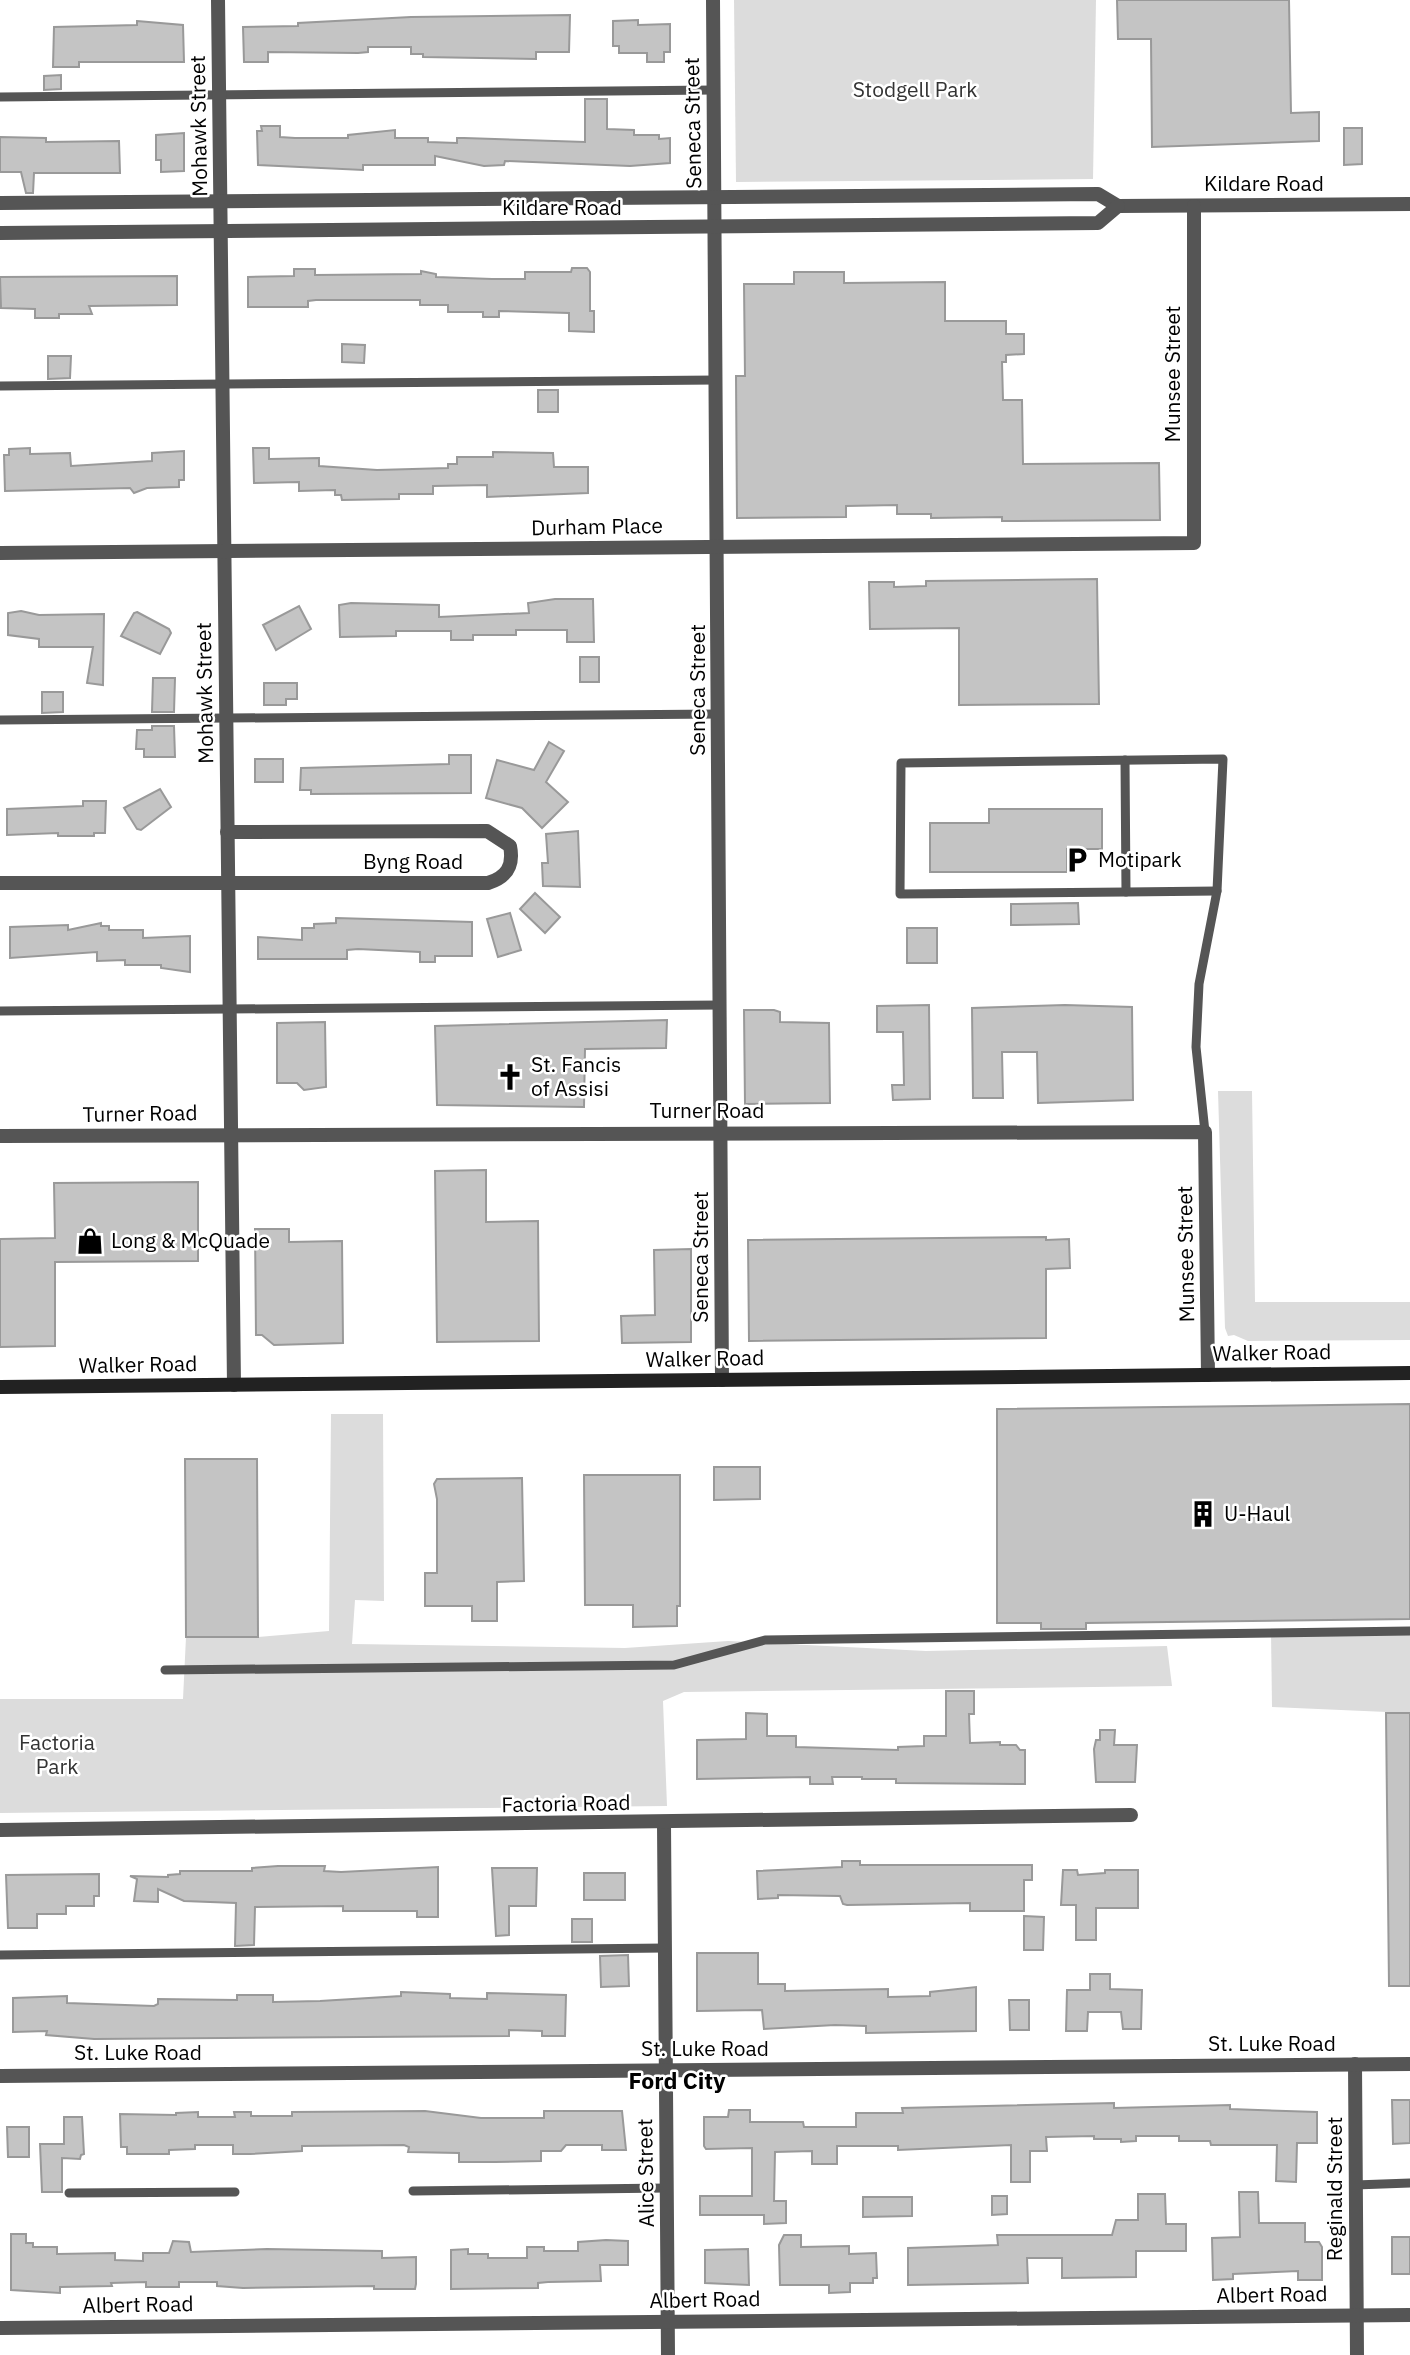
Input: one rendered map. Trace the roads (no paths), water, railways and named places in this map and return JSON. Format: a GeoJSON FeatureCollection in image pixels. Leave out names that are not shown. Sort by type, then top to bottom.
{"type":"FeatureCollection","features":[{"type":"Feature","properties":{"kind":"main road","name":"Walker Road"},"geometry":{"type":"LineString","coordinates":[[0,1387],[1410,1373]]}},
{"type":"Feature","properties":{"kind":"street","name":"Mohawk Street"},"geometry":{"type":"LineString","coordinates":[[218,0],[234,1385]]}},
{"type":"Feature","properties":{"kind":"street","name":"Seneca Street"},"geometry":{"type":"LineString","coordinates":[[713,0],[722,1380]]}},
{"type":"Feature","properties":{"kind":"street","name":"Kildare Road"},"geometry":{"type":"LineString","coordinates":[[0,203],[657,195],[715,198],[1098,194],[1118,206],[1410,204]]}},
{"type":"Feature","properties":{"kind":"street","name":"Munsee Street"},"geometry":{"type":"LineString","coordinates":[[1194,205],[1194,543]]}},
{"type":"Feature","properties":{"kind":"street","name":"Kildare Road"},"geometry":{"type":"LineString","coordinates":[[0,233],[1098,223],[1118,206]]}},
{"type":"Feature","properties":{"kind":"street","name":"Durham Place"},"geometry":{"type":"LineString","coordinates":[[0,553],[1194,543]]}},
{"type":"Feature","properties":{"kind":"street","name":"Byng Road"},"geometry":{"type":"LineString","coordinates":[[0,883],[488,883],[498,880],[510,870],[512,857],[510,846],[487,831],[227,832]]}},
{"type":"Feature","properties":{"kind":"street","name":"Munsee Street"},"geometry":{"type":"LineString","coordinates":[[1205,1132],[1208,1375]]}},
{"type":"Feature","properties":{"kind":"street","name":"Turner Road"},"geometry":{"type":"LineString","coordinates":[[0,1136],[231,1133],[1205,1132]]}},
{"type":"Feature","properties":{"kind":"street","name":"Factoria Road"},"geometry":{"type":"LineString","coordinates":[[0,1830],[664,1824],[1132,1815]]}},
{"type":"Feature","properties":{"kind":"street","name":"Alice Street"},"geometry":{"type":"LineString","coordinates":[[664,1824],[668,2355]]}},
{"type":"Feature","properties":{"kind":"street","name":"Reginald Street"},"geometry":{"type":"LineString","coordinates":[[1355,2064],[1357,2355]]}},
{"type":"Feature","properties":{"kind":"street","name":"St. Luke Road"},"geometry":{"type":"LineString","coordinates":[[0,2076],[1410,2064]]}},
{"type":"Feature","properties":{"kind":"street","name":"Albert Road"},"geometry":{"type":"LineString","coordinates":[[0,2328],[1410,2315]]}},
{"type":"Feature","properties":{"kind":"lane"},"geometry":{"type":"LineString","coordinates":[[0,97],[714,90]]}},
{"type":"Feature","properties":{"kind":"lane"},"geometry":{"type":"LineString","coordinates":[[0,386],[717,380]]}},
{"type":"Feature","properties":{"kind":"lane"},"geometry":{"type":"LineString","coordinates":[[0,720],[126,720],[226,716],[719,714]]}},
{"type":"Feature","properties":{"kind":"lane"},"geometry":{"type":"LineString","coordinates":[[1205,1132],[1196,1047],[1199,984],[1217,891],[1223,759],[901,763],[900,894],[1217,891]]}},
{"type":"Feature","properties":{"kind":"lane"},"geometry":{"type":"LineString","coordinates":[[1125,760],[1126,892]]}},
{"type":"Feature","properties":{"kind":"lane"},"geometry":{"type":"LineString","coordinates":[[0,1012],[721,1005]]}},
{"type":"Feature","properties":{"kind":"lane"},"geometry":{"type":"LineString","coordinates":[[165,1670],[674,1665],[765,1640],[1410,1631]]}},
{"type":"Feature","properties":{"kind":"lane"},"geometry":{"type":"LineString","coordinates":[[0,1955],[665,1948]]}},
{"type":"Feature","properties":{"kind":"lane"},"geometry":{"type":"LineString","coordinates":[[1356,2185],[1410,2183]]}},
{"type":"Feature","properties":{"kind":"lane"},"geometry":{"type":"LineString","coordinates":[[413,2191],[667,2188]]}},
{"type":"Feature","properties":{"kind":"lane"},"geometry":{"type":"LineString","coordinates":[[69,2193],[235,2192]]}},
{"type":"Feature","properties":{"kind":"place","name":"Motipark"},"geometry":{"type":"Point","coordinates":[1077,860]}},
{"type":"Feature","properties":{"kind":"place","name":"St. Fancis of Assisi"},"geometry":{"type":"Point","coordinates":[510,1077]}},
{"type":"Feature","properties":{"kind":"place","name":"Long & McQuade"},"geometry":{"type":"Point","coordinates":[90,1241]}},
{"type":"Feature","properties":{"kind":"place","name":"U-Haul"},"geometry":{"type":"Point","coordinates":[1203,1514]}},
{"type":"Feature","properties":{"kind":"district","name":"Ford City"},"geometry":{"type":"Point","coordinates":[677,2081]}},
{"type":"Feature","properties":{"kind":"park label","name":"Stodgell Park"},"geometry":{"type":"Point","coordinates":[915,90]}},
{"type":"Feature","properties":{"kind":"park label","name":"Factoria Park"},"geometry":{"type":"Point","coordinates":[57,1755]}}]}
